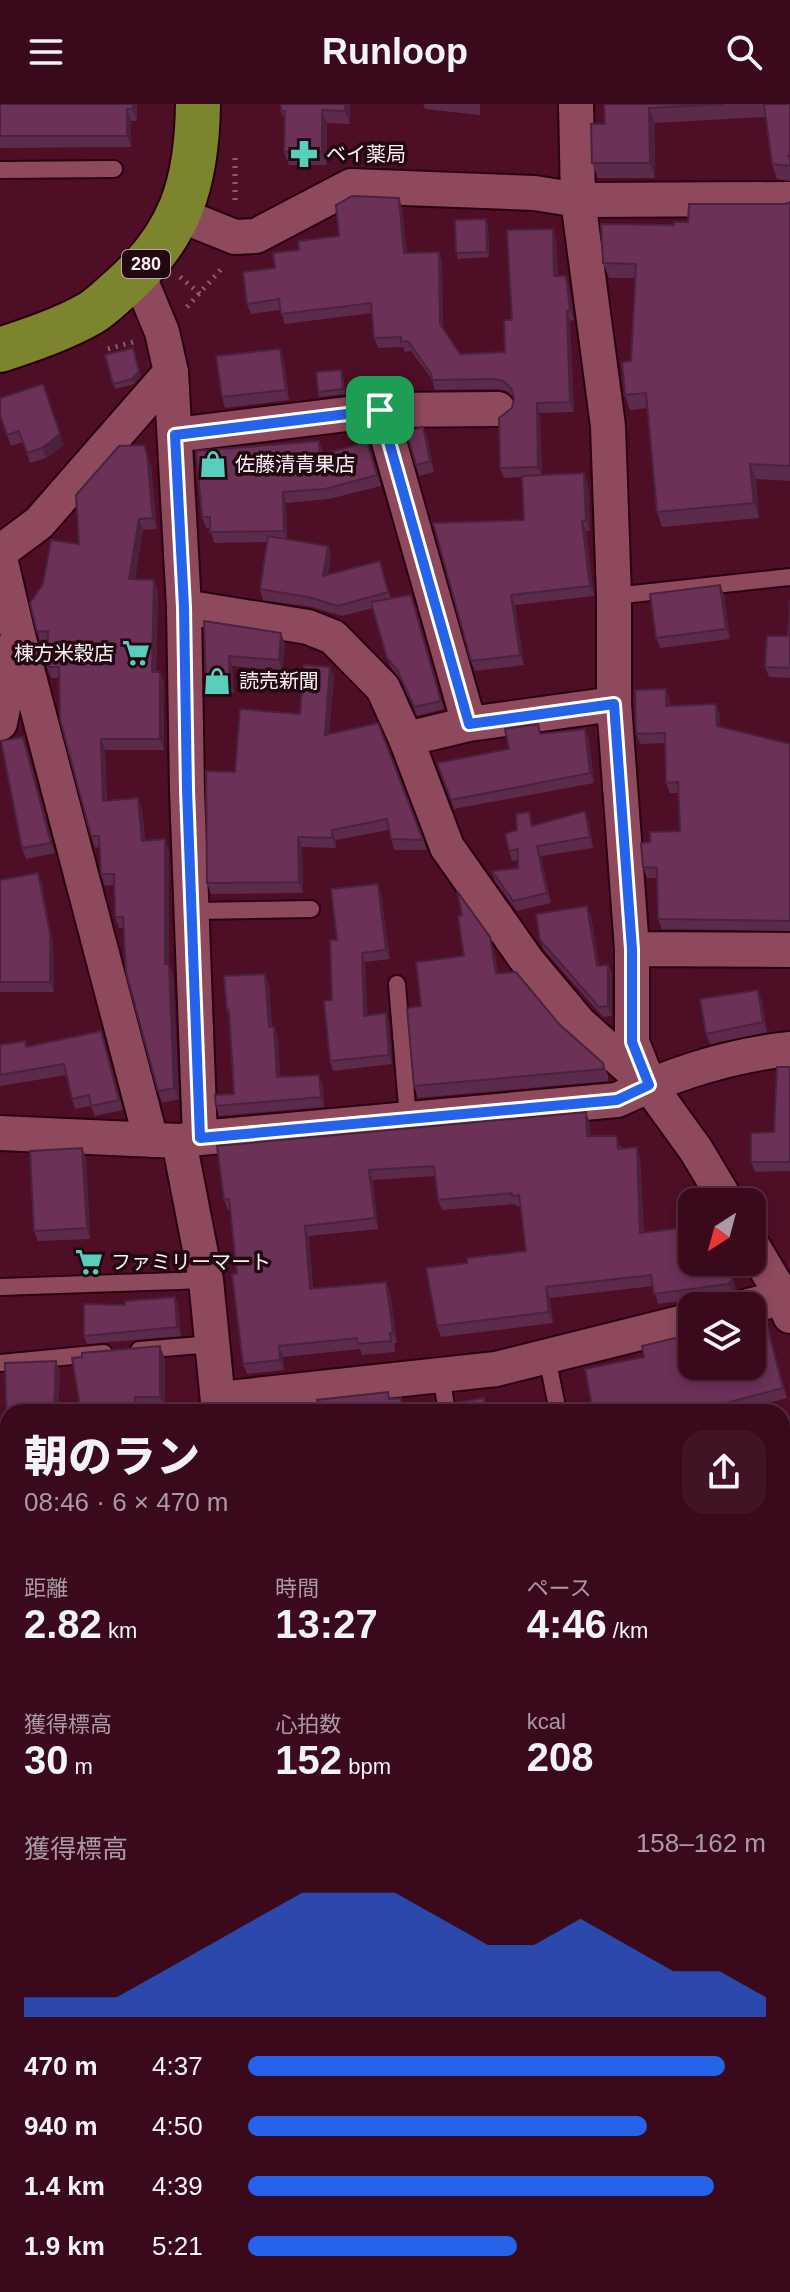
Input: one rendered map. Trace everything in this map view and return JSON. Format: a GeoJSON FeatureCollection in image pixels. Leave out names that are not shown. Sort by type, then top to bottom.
{"type":"FeatureCollection","features":[{"type":"Feature","properties":{"kind":"highway","name":"280"},"geometry":{"type":"LineString","coordinates":[[0,350],[93,312],[138,274],[154,255],[180,215],[197,148],[198,104]]}},
{"type":"Feature","properties":{"kind":"street"},"geometry":{"type":"LineString","coordinates":[[576,104],[578,200],[608,426],[614,704],[632,949],[632,1042],[649,1085]]}},
{"type":"Feature","properties":{"kind":"street"},"geometry":{"type":"LineString","coordinates":[[180,215],[235,237],[256,236],[351,186],[535,193],[578,200],[790,199]]}},
{"type":"Feature","properties":{"kind":"street"},"geometry":{"type":"LineString","coordinates":[[138,274],[162,332],[171,372],[184,607],[192,911],[177,1139]]}},
{"type":"Feature","properties":{"kind":"street"},"geometry":{"type":"LineString","coordinates":[[0,552],[39,523],[171,372]]}},
{"type":"Feature","properties":{"kind":"street"},"geometry":{"type":"LineString","coordinates":[[175,435],[380,410],[498,409]]}},
{"type":"Feature","properties":{"kind":"street"},"geometry":{"type":"LineString","coordinates":[[380,410],[469,724]]}},
{"type":"Feature","properties":{"kind":"street"},"geometry":{"type":"LineString","coordinates":[[0,558],[10,617],[177,1139],[206,1280],[219,1404]]}},
{"type":"Feature","properties":{"kind":"street"},"geometry":{"type":"LineString","coordinates":[[184,607],[308,627],[333,637],[383,688],[447,847],[528,962],[579,1023],[649,1085],[696,1150],[719,1188]]}},
{"type":"Feature","properties":{"kind":"street"},"geometry":{"type":"LineString","coordinates":[[0,723],[10,617]]}},
{"type":"Feature","properties":{"kind":"street"},"geometry":{"type":"LineString","coordinates":[[406,739],[469,724],[614,704]]}},
{"type":"Feature","properties":{"kind":"street"},"geometry":{"type":"LineString","coordinates":[[632,949],[790,950]]}},
{"type":"Feature","properties":{"kind":"street"},"geometry":{"type":"LineString","coordinates":[[0,1133],[177,1139],[617,1100],[649,1085],[733,1059],[790,1049]]}},
{"type":"Feature","properties":{"kind":"street"},"geometry":{"type":"LineString","coordinates":[[766,1268],[788,1303],[766,1305]]}},
{"type":"Feature","properties":{"kind":"street"},"geometry":{"type":"LineString","coordinates":[[226,1404],[496,1369],[678,1324]]}},
{"type":"Feature","properties":{"kind":"lane"},"geometry":{"type":"LineString","coordinates":[[0,170],[114,169]]}},
{"type":"Feature","properties":{"kind":"lane"},"geometry":{"type":"LineString","coordinates":[[614,596],[790,577]]}},
{"type":"Feature","properties":{"kind":"lane"},"geometry":{"type":"LineString","coordinates":[[192,911],[311,909]]}},
{"type":"Feature","properties":{"kind":"lane"},"geometry":{"type":"LineString","coordinates":[[397,984],[408,1119]]}},
{"type":"Feature","properties":{"kind":"lane"},"geometry":{"type":"LineString","coordinates":[[0,1287],[206,1280]]}},
{"type":"Feature","properties":{"kind":"lane"},"geometry":{"type":"LineString","coordinates":[[0,1363],[213,1344]]}},
{"type":"Feature","properties":{"kind":"lane"},"geometry":{"type":"LineString","coordinates":[[547,1357],[556,1404]]}},
{"type":"Feature","properties":{"kind":"lane"},"geometry":{"type":"LineString","coordinates":[[441,1375],[446,1404]]}},
{"type":"Feature","properties":{"kind":"building"},"geometry":{"type":"Polygon","coordinates":[[[0,104],[133,104],[133,109],[127,109],[127,136],[0,136],[0,104]]]}},
{"type":"Feature","properties":{"kind":"building"},"geometry":{"type":"Polygon","coordinates":[[[281,104],[345,104],[345,111],[322,110],[322,152],[284,152],[285,111],[281,111],[281,104]]]}},
{"type":"Feature","properties":{"kind":"building"},"geometry":{"type":"Polygon","coordinates":[[[604,104],[724,104],[649,108],[650,163],[592,163],[591,124],[605,124],[604,104]]]}},
{"type":"Feature","properties":{"kind":"building"},"geometry":{"type":"Polygon","coordinates":[[[764,104],[790,104],[790,166],[772,164],[764,104]]]}},
{"type":"Feature","properties":{"kind":"building"},"geometry":{"type":"Polygon","coordinates":[[[352,196],[399,198],[404,253],[439,252],[440,324],[460,354],[505,352],[504,320],[512,320],[507,230],[553,229],[554,276],[566,276],[570,310],[567,311],[570,402],[537,403],[538,467],[500,468],[499,418],[512,408],[514,398],[511,388],[503,381],[494,379],[432,380],[408,341],[401,342],[401,337],[374,338],[371,303],[281,314],[279,299],[247,304],[243,272],[275,268],[273,253],[299,250],[298,241],[339,236],[336,205],[352,196]]]}},
{"type":"Feature","properties":{"kind":"building"},"geometry":{"type":"Polygon","coordinates":[[[790,202],[790,466],[750,464],[754,503],[657,512],[646,393],[625,395],[622,362],[631,361],[636,264],[603,263],[601,224],[674,225],[674,222],[688,222],[689,204],[790,202]]]}},
{"type":"Feature","properties":{"kind":"building"},"geometry":{"type":"Polygon","coordinates":[[[486,219],[487,252],[456,253],[455,220],[486,219]]]}},
{"type":"Feature","properties":{"kind":"building"},"geometry":{"type":"Polygon","coordinates":[[[133,348],[139,371],[132,379],[113,384],[105,355],[133,348]]]}},
{"type":"Feature","properties":{"kind":"building"},"geometry":{"type":"Polygon","coordinates":[[[280,349],[286,390],[222,397],[216,356],[280,349]]]}},
{"type":"Feature","properties":{"kind":"building"},"geometry":{"type":"Polygon","coordinates":[[[341,370],[343,389],[318,392],[316,372],[341,370]]]}},
{"type":"Feature","properties":{"kind":"building"},"geometry":{"type":"Polygon","coordinates":[[[43,384],[60,434],[42,448],[27,453],[19,431],[7,435],[0,415],[0,398],[43,384]]]}},
{"type":"Feature","properties":{"kind":"building"},"geometry":{"type":"Polygon","coordinates":[[[423,427],[430,461],[416,465],[406,431],[423,427]]]}},
{"type":"Feature","properties":{"kind":"building"},"geometry":{"type":"Polygon","coordinates":[[[319,441],[320,455],[367,442],[377,475],[325,489],[283,492],[284,531],[210,532],[210,517],[202,517],[196,451],[319,441]]]}},
{"type":"Feature","properties":{"kind":"building"},"geometry":{"type":"Polygon","coordinates":[[[144,445],[153,518],[139,519],[129,579],[154,580],[152,672],[160,672],[160,739],[101,739],[103,801],[138,798],[142,841],[165,839],[165,964],[169,964],[174,1088],[158,1091],[126,972],[123,917],[115,917],[114,874],[101,874],[99,836],[91,836],[60,719],[59,667],[47,667],[48,631],[37,632],[30,603],[43,584],[51,540],[79,544],[76,495],[119,446],[144,445]]]}},
{"type":"Feature","properties":{"kind":"building"},"geometry":{"type":"Polygon","coordinates":[[[584,473],[586,521],[582,521],[590,586],[511,595],[520,655],[471,661],[433,523],[524,520],[522,476],[584,473]]]}},
{"type":"Feature","properties":{"kind":"building"},"geometry":{"type":"Polygon","coordinates":[[[268,536],[328,546],[323,576],[380,561],[388,592],[338,606],[308,597],[260,589],[268,536]]]}},
{"type":"Feature","properties":{"kind":"building"},"geometry":{"type":"Polygon","coordinates":[[[720,585],[726,629],[656,638],[650,594],[720,585]]]}},
{"type":"Feature","properties":{"kind":"building"},"geometry":{"type":"Polygon","coordinates":[[[411,595],[441,701],[414,707],[398,671],[387,658],[371,602],[411,595]]]}},
{"type":"Feature","properties":{"kind":"building"},"geometry":{"type":"Polygon","coordinates":[[[790,600],[790,668],[765,667],[767,636],[788,636],[790,600]]]}},
{"type":"Feature","properties":{"kind":"building"},"geometry":{"type":"Polygon","coordinates":[[[204,621],[281,633],[279,660],[229,656],[230,682],[206,683],[204,621]]]}},
{"type":"Feature","properties":{"kind":"building"},"geometry":{"type":"Polygon","coordinates":[[[304,665],[330,667],[325,735],[378,723],[423,840],[391,839],[387,819],[332,830],[332,838],[298,837],[299,882],[207,883],[206,771],[235,772],[240,709],[300,714],[304,665]]]}},
{"type":"Feature","properties":{"kind":"building"},"geometry":{"type":"Polygon","coordinates":[[[666,689],[666,706],[716,704],[717,726],[790,744],[790,921],[658,919],[657,868],[643,867],[641,843],[650,842],[650,832],[680,831],[678,782],[666,783],[665,733],[636,734],[635,690],[666,689]]]}},
{"type":"Feature","properties":{"kind":"building"},"geometry":{"type":"Polygon","coordinates":[[[538,724],[540,734],[585,729],[590,773],[451,800],[437,763],[509,749],[505,729],[538,724]]]}},
{"type":"Feature","properties":{"kind":"building"},"geometry":{"type":"Polygon","coordinates":[[[23,737],[51,843],[22,848],[1,741],[23,737]]]}},
{"type":"Feature","properties":{"kind":"building"},"geometry":{"type":"Polygon","coordinates":[[[585,811],[590,837],[537,846],[547,893],[513,901],[492,871],[518,868],[518,849],[509,851],[505,834],[517,830],[516,814],[529,812],[532,826],[585,811]]]}},
{"type":"Feature","properties":{"kind":"building"},"geometry":{"type":"Polygon","coordinates":[[[38,873],[50,933],[50,982],[0,982],[0,880],[38,873]]]}},
{"type":"Feature","properties":{"kind":"building"},"geometry":{"type":"Polygon","coordinates":[[[378,884],[386,950],[362,953],[364,1016],[386,1013],[389,1055],[330,1061],[324,1001],[332,1000],[330,940],[337,940],[331,889],[378,884]]]}},
{"type":"Feature","properties":{"kind":"building"},"geometry":{"type":"Polygon","coordinates":[[[457,891],[490,937],[496,974],[516,972],[559,1024],[603,1063],[604,1069],[414,1086],[407,1008],[421,1006],[416,962],[464,956],[458,916],[462,915],[457,891]]]}},
{"type":"Feature","properties":{"kind":"building"},"geometry":{"type":"Polygon","coordinates":[[[587,906],[597,966],[608,965],[608,1006],[599,1007],[540,940],[536,914],[587,906]]]}},
{"type":"Feature","properties":{"kind":"building"},"geometry":{"type":"Polygon","coordinates":[[[265,974],[269,1027],[274,1027],[277,1077],[319,1075],[321,1097],[216,1106],[215,1095],[234,1094],[224,976],[265,974]]]}},
{"type":"Feature","properties":{"kind":"building"},"geometry":{"type":"Polygon","coordinates":[[[758,990],[763,1022],[706,1034],[700,999],[758,990]]]}},
{"type":"Feature","properties":{"kind":"building"},"geometry":{"type":"Polygon","coordinates":[[[101,1031],[119,1100],[91,1106],[89,1095],[72,1099],[64,1064],[0,1075],[0,1045],[25,1041],[26,1047],[101,1031]]]}},
{"type":"Feature","properties":{"kind":"building"},"geometry":{"type":"Polygon","coordinates":[[[777,1067],[790,1067],[790,1162],[751,1162],[751,1133],[774,1132],[777,1067]]]}},
{"type":"Feature","properties":{"kind":"building"},"geometry":{"type":"Polygon","coordinates":[[[586,1112],[587,1136],[617,1136],[618,1149],[637,1147],[640,1233],[678,1229],[678,1276],[731,1276],[732,1280],[728,1284],[654,1294],[651,1275],[546,1287],[549,1312],[437,1326],[426,1268],[467,1263],[467,1258],[526,1251],[519,1195],[512,1196],[512,1193],[438,1200],[434,1166],[369,1170],[375,1218],[305,1226],[310,1289],[386,1282],[393,1332],[390,1333],[391,1341],[358,1344],[357,1338],[279,1346],[280,1360],[243,1364],[232,1274],[237,1274],[229,1199],[224,1200],[217,1146],[586,1112]]]}},
{"type":"Feature","properties":{"kind":"building"},"geometry":{"type":"Polygon","coordinates":[[[82,1148],[87,1228],[34,1231],[30,1151],[82,1148]]]}},
{"type":"Feature","properties":{"kind":"building"},"geometry":{"type":"Polygon","coordinates":[[[175,1297],[177,1327],[84,1336],[84,1304],[125,1305],[125,1301],[175,1297]]]}},
{"type":"Feature","properties":{"kind":"building"},"geometry":{"type":"Polygon","coordinates":[[[766,1322],[783,1388],[721,1404],[592,1404],[585,1369],[644,1357],[642,1346],[678,1337],[678,1380],[766,1380],[766,1322]]]}},
{"type":"Feature","properties":{"kind":"building"},"geometry":{"type":"Polygon","coordinates":[[[160,1346],[160,1397],[135,1397],[135,1404],[80,1404],[72,1358],[82,1357],[82,1353],[160,1346]]]}},
{"type":"Feature","properties":{"kind":"building"},"geometry":{"type":"Polygon","coordinates":[[[56,1361],[54,1404],[6,1404],[5,1363],[56,1361]]]}},
{"type":"Feature","properties":{"kind":"building"},"geometry":{"type":"Polygon","coordinates":[[[388,1392],[389,1399],[401,1398],[402,1404],[318,1404],[317,1400],[388,1392]]]}},
{"type":"Feature","properties":{"kind":"building"},"geometry":{"type":"Polygon","coordinates":[[[484,1398],[485,1404],[453,1404],[453,1403],[484,1398]]]}},
{"type":"Feature","properties":{"kind":"place","name":"ベイ薬局"},"geometry":{"type":"Point","coordinates":[304,154]}},
{"type":"Feature","properties":{"kind":"place","name":"佐藤清青果店"},"geometry":{"type":"Point","coordinates":[213,464]}},
{"type":"Feature","properties":{"kind":"place","name":"棟方米穀店"},"geometry":{"type":"Point","coordinates":[136,653]}},
{"type":"Feature","properties":{"kind":"place","name":"読売新聞"},"geometry":{"type":"Point","coordinates":[217,681]}},
{"type":"Feature","properties":{"kind":"place","name":"ファミリーマート"},"geometry":{"type":"Point","coordinates":[89,1262]}},
{"type":"Feature","properties":{"kind":"route"},"geometry":{"type":"LineString","coordinates":[[380,410],[469,724],[614,704],[632,949],[632,1042],[649,1085],[617,1100],[200,1138],[187,790],[184,607],[175,435],[380,410]]}}]}
